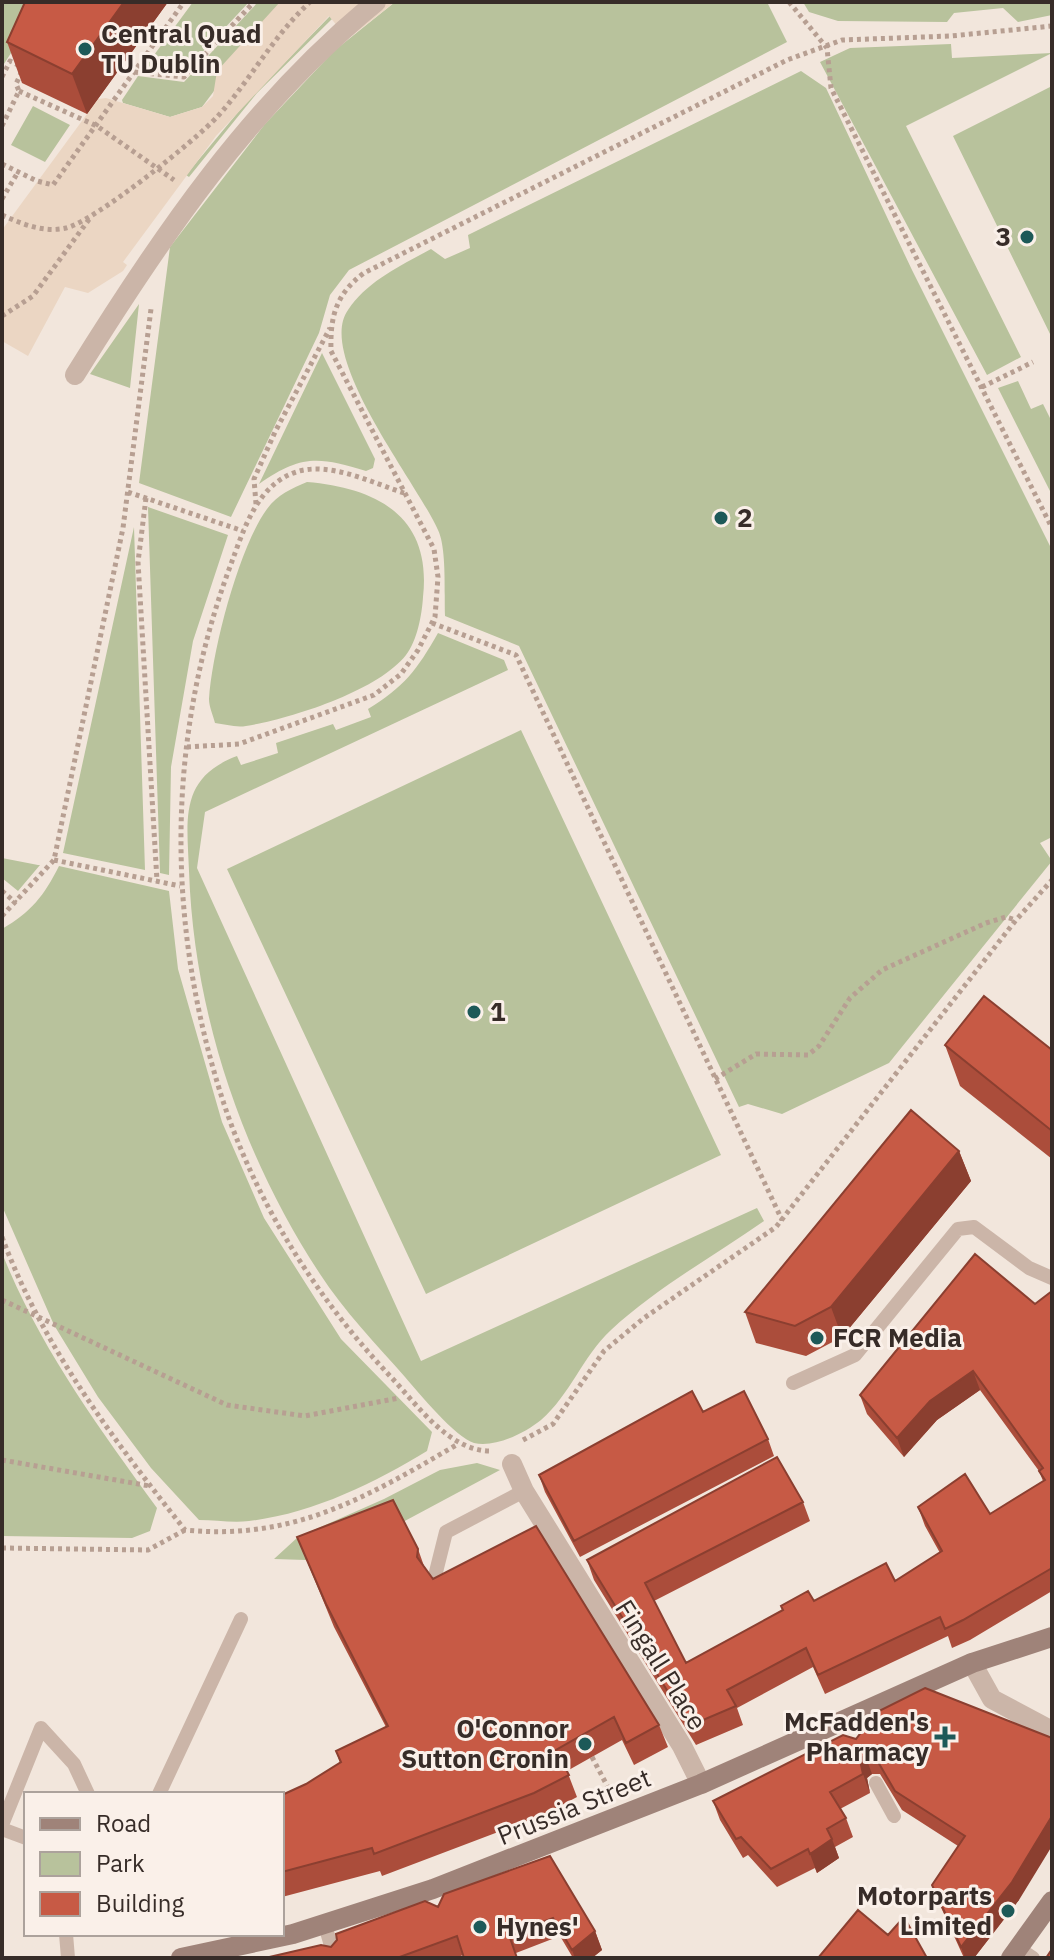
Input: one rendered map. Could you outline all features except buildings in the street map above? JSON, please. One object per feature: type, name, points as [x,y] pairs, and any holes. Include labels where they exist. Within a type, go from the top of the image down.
[{"type":"main road","name":"Prussia Street","points":[[284,1934],[435,1896],[701,1784],[972,1663],[1052,1637]]},
{"type":"main road","points":[[1021,1955],[1052,1901]]},
{"type":"main road","name":"Prussia Street","points":[[181,1958],[277,1936]]},
{"type":"street","points":[[75,375],[152,252],[186,189],[354,10],[376,2]]},
{"type":"street","name":"Fingall Place","points":[[510,1454],[524,1491],[581,1571],[701,1784]]},
{"type":"street","points":[[972,1663],[992,1699],[1052,1731]]},
{"type":"lane","points":[[793,1383],[855,1355],[958,1229],[974,1227],[1029,1268],[1052,1278]]},
{"type":"lane","points":[[435,1576],[446,1532],[524,1491]]},
{"type":"lane","points":[[160,1792],[241,1619]]},
{"type":"lane","points":[[843,1720],[854,1739]]},
{"type":"lane","points":[[24,1837],[2,1827],[41,1728],[74,1764],[87,1792]]},
{"type":"lane","points":[[876,1783],[894,1816]]},
{"type":"lane","points":[[325,1925],[334,1956]]},
{"type":"lane","points":[[66,1936],[68,1958]]},
{"type":"path","points":[[2,164],[53,185],[184,2]]},
{"type":"path","points":[[134,72],[184,77],[254,2]]},
{"type":"path","points":[[2,316],[33,296],[90,218],[217,117],[292,18],[310,2]]},
{"type":"path","points":[[789,2],[827,48],[831,88],[1052,528]]},
{"type":"path","points":[[187,747],[239,744],[374,695],[401,674],[432,623],[438,577],[434,549],[331,351],[330,328],[335,304],[346,287],[364,273],[787,60],[842,40],[951,36],[1052,26]]},
{"type":"path","points":[[2,77],[10,61],[24,68],[16,84],[19,91],[97,126],[186,189]]},
{"type":"path","points":[[2,126],[19,91]]},
{"type":"path","points":[[2,199],[18,172]]},
{"type":"path","points":[[2,215],[33,228],[65,228],[90,218]]},
{"type":"path","points":[[2,916],[54,860],[128,492],[152,303]]},
{"type":"path","points":[[256,505],[254,479],[330,328]]},
{"type":"path","points":[[982,387],[1033,362]]},
{"type":"path","points":[[404,493],[355,476],[299,471],[275,482],[256,505],[221,592],[201,660],[181,791],[180,886],[188,962],[201,1025],[225,1106],[254,1178],[291,1247],[328,1304],[360,1344],[458,1444],[480,1451],[510,1454],[553,1424],[604,1351],[782,1220],[1016,920],[1052,880]]},
{"type":"path","points":[[128,492],[243,531]]},
{"type":"path","points":[[146,498],[138,562],[157,881]]},
{"type":"path","points":[[432,623],[516,655],[782,1220]]},
{"type":"path","points":[[54,860],[180,886]]},
{"type":"path","points":[[2,891],[16,903]]},
{"type":"path","points":[[715,1079],[756,1054],[808,1055],[819,1046],[850,998],[882,970],[986,923],[1006,917],[1016,920]]},
{"type":"path","points":[[2,1237],[39,1316],[91,1407],[185,1530]]},
{"type":"path","points":[[2,1300],[227,1405],[305,1416],[399,1398]]},
{"type":"path","points":[[2,1548],[148,1550],[185,1530],[247,1532],[312,1519],[458,1444]]},
{"type":"path","points":[[2,1460],[150,1486]]},
{"type":"path","points":[[592,1757],[600,1771]]},
{"type":"green space","points":[[2,2],[44,2],[2,67]]},
{"type":"green space","points":[[193,2],[249,2],[183,73],[143,70]]},
{"type":"green space","points":[[258,2],[281,2],[202,107],[170,117],[123,103],[138,76],[184,82]]},
{"type":"green space","points":[[395,2],[767,2],[787,42],[349,270],[330,295],[319,333],[231,517],[139,483],[170,247],[265,124],[334,51]]},
{"type":"green space","points":[[803,2],[1052,2],[1052,15],[1018,22],[1003,8],[954,13],[947,22],[838,21],[809,12]]},
{"type":"green space","points":[[330,16],[332,19],[257,93],[189,177],[186,175],[249,99]]},
{"type":"green space","points":[[951,44],[952,58],[1052,53],[906,126],[1021,357],[987,375],[820,62],[850,48]]},
{"type":"green space","name":"2","points":[[801,71],[826,88],[912,270],[1052,550],[1052,837],[1040,843],[1052,861],[889,1063],[782,1114],[748,1104],[739,1107],[519,646],[445,616],[441,538],[357,388],[345,357],[342,331],[348,310],[356,300],[375,282],[397,268],[431,249],[445,259],[470,248],[468,235]]},
{"type":"green space","name":"3","points":[[1052,86],[1052,338],[953,136]]},
{"type":"green space","points":[[33,106],[70,125],[45,162],[11,145]]},
{"type":"green space","points":[[139,304],[130,388],[90,374]]},
{"type":"green space","points":[[322,353],[375,459],[373,468],[366,471],[335,463],[310,461],[286,468],[259,484]]},
{"type":"green space","points":[[1018,381],[1031,409],[1043,404],[1052,422],[1052,495],[998,388]]},
{"type":"green space","points":[[307,482],[333,485],[377,500],[395,512],[409,527],[419,546],[424,569],[421,612],[413,643],[393,668],[332,701],[286,717],[246,726],[215,723],[209,699],[211,679],[237,573],[267,509],[285,492]]},
{"type":"green space","points":[[148,507],[228,535],[193,641],[171,767],[169,875],[160,873]]},
{"type":"green space","points":[[134,527],[145,870],[63,853]]},
{"type":"green space","points":[[438,633],[504,660],[508,670],[205,812],[197,868],[421,1361],[757,1208],[764,1221],[666,1286],[611,1330],[541,1420],[509,1438],[482,1444],[466,1439],[448,1424],[350,1314],[320,1274],[267,1181],[227,1082],[212,1030],[193,924],[189,871],[190,802],[205,776],[218,765],[237,756],[241,765],[278,753],[276,743],[333,724],[336,730],[371,717],[368,709],[409,677]]},
{"type":"green space","name":"1","points":[[521,730],[721,1155],[426,1294],[227,869]]},
{"type":"green space","points":[[2,858],[40,865],[18,891],[2,878]]},
{"type":"green space","points":[[59,866],[169,891],[178,969],[222,1122],[264,1218],[341,1339],[432,1432],[427,1451],[364,1485],[296,1512],[243,1522],[199,1520],[151,1468],[98,1397],[54,1325],[2,1206],[2,929],[36,902]]},
{"type":"green space","points":[[2,1253],[52,1354],[157,1508],[150,1531],[132,1538],[2,1536]]},
{"type":"green space","points":[[477,1463],[500,1470],[401,1523],[306,1560],[274,1559],[298,1537],[440,1470]]},
{"type":"shaded area","points":[[280,2],[395,2],[348,39],[329,16],[216,136],[123,262],[127,265],[123,271],[88,293],[65,287],[28,356],[2,341],[2,230],[98,99],[106,98],[170,117],[202,107],[213,96],[217,71]]},
{"type":"place","name":"Central Quad TU Dublin","points":[[85,49]]},
{"type":"place","name":"3","points":[[1027,237]]},
{"type":"place","name":"2","points":[[721,518]]},
{"type":"place","name":"1","points":[[474,1012]]},
{"type":"place","name":"FCR Media","points":[[817,1338]]},
{"type":"place","name":"McFadden's Pharmacy","points":[[945,1737]]},
{"type":"place","name":"O'Connor Sutton Cronin","points":[[585,1744]]},
{"type":"place","name":"Motorparts Limited","points":[[1008,1911]]},
{"type":"place","name":"Hynes'","points":[[480,1927]]}]
